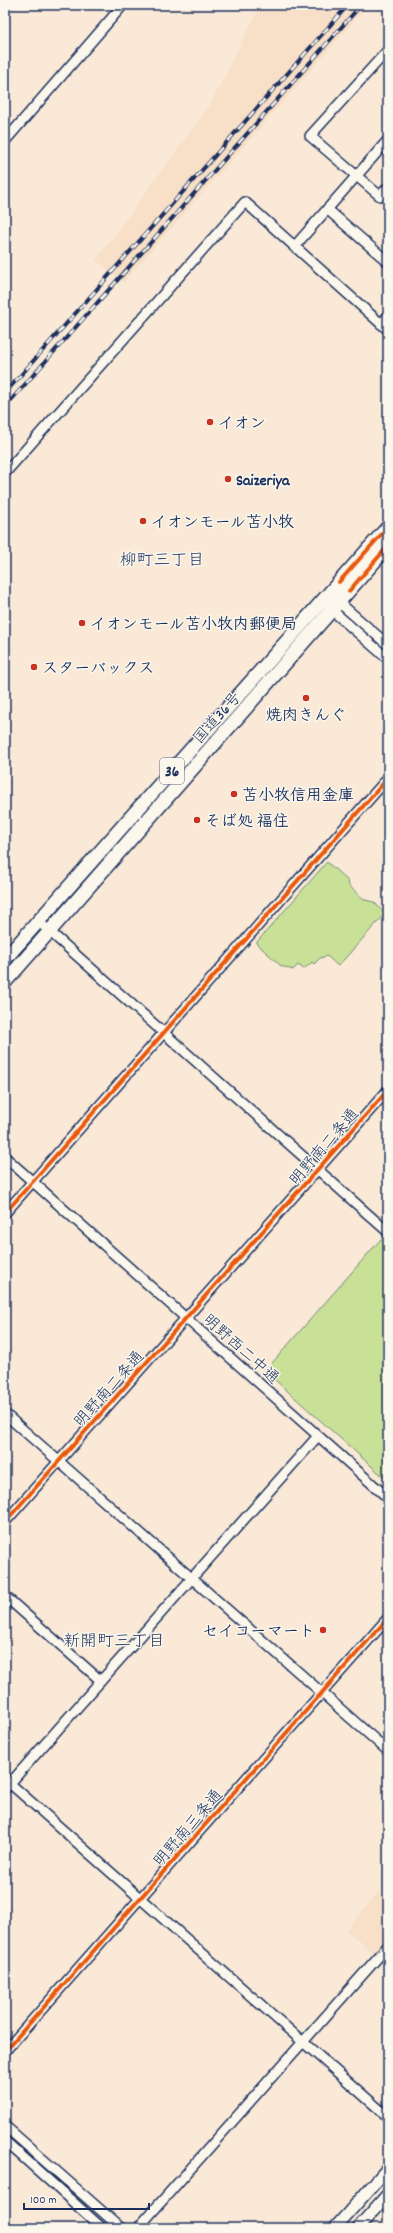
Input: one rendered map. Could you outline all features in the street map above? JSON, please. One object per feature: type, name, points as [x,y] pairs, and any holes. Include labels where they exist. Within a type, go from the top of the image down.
[{"type":"highway","name":"国道36号","points":[[5,959],[388,527]]},
{"type":"highway","name":"国道36号","points":[[5,982],[388,546]]},
{"type":"main road","points":[[334,2228],[388,2168]]},
{"type":"main road","points":[[358,2228],[388,2194]]},
{"type":"street","points":[[5,141],[123,5]]},
{"type":"street","points":[[388,50],[310,136],[380,196],[388,187]]},
{"type":"street","points":[[294,247],[388,140]]},
{"type":"street","points":[[5,473],[245,202],[384,327],[388,316]]},
{"type":"street","points":[[327,209],[387,260]]},
{"type":"street","points":[[325,597],[388,659]]},
{"type":"street","points":[[336,607],[388,645]]},
{"type":"street","points":[[5,1213],[388,778]]},
{"type":"street","points":[[39,922],[49,933],[388,1232]]},
{"type":"street","name":"明野南二条通","points":[[5,1522],[187,1319],[388,1090]]},
{"type":"street","name":"明野西二中通","points":[[5,1157],[388,1498]]},
{"type":"street","points":[[5,1414],[388,1751]]},
{"type":"street","points":[[318,1436],[101,1681],[7,1784],[305,2042],[388,2117]]},
{"type":"street","points":[[5,1596],[101,1681]]},
{"type":"street","name":"明野南三条通","points":[[5,2052],[388,1618]]},
{"type":"street","points":[[138,2228],[305,2042],[388,1946]]},
{"type":"street","points":[[5,2126],[121,2228]]},
{"type":"street","points":[[5,2141],[102,2228]]},
{"type":"shaded area","points":[[261,5],[368,5],[124,282],[96,260],[209,107]]},
{"type":"shaded area","points":[[379,1892],[388,1899],[388,1938],[374,1954],[346,1930]]},
{"type":"green space","points":[[327,862],[348,881],[349,886],[365,900],[374,902],[385,914],[338,966],[327,956],[320,958],[314,964],[312,962],[304,969],[298,965],[293,970],[281,966],[256,943]]},
{"type":"green space","points":[[381,1239],[388,1245],[388,1481],[265,1371]]},
{"type":"railway","points":[[5,393],[348,5]]},
{"type":"railway","points":[[5,407],[361,5]]},
{"type":"cycle path","points":[[339,582],[388,527]]},
{"type":"cycle path","points":[[349,591],[388,546]]},
{"type":"cycle path","points":[[5,1213],[388,778]]},
{"type":"cycle path","points":[[5,1522],[388,1090]]},
{"type":"cycle path","points":[[5,2051],[388,1618]]},
{"type":"place","name":"イオン","points":[[210,422]]},
{"type":"place","name":"Saizeriya","points":[[228,479]]},
{"type":"place","name":"イオンモール苫小牧","points":[[143,521]]},
{"type":"place","name":"イオンモール苫小牧内郵便局","points":[[82,623]]},
{"type":"place","name":"スターバックス","points":[[34,667]]},
{"type":"place","name":"焼肉きんぐ","points":[[306,698]]},
{"type":"place","name":"苫小牧信用金庫","points":[[234,794]]},
{"type":"place","name":"そば処 福住","points":[[197,820]]},
{"type":"place","name":"セイコーマート","points":[[323,1630]]},
{"type":"district","name":"柳町三丁目","points":[[162,559]]},
{"type":"district","name":"新開町三丁目","points":[[114,1640]]}]
